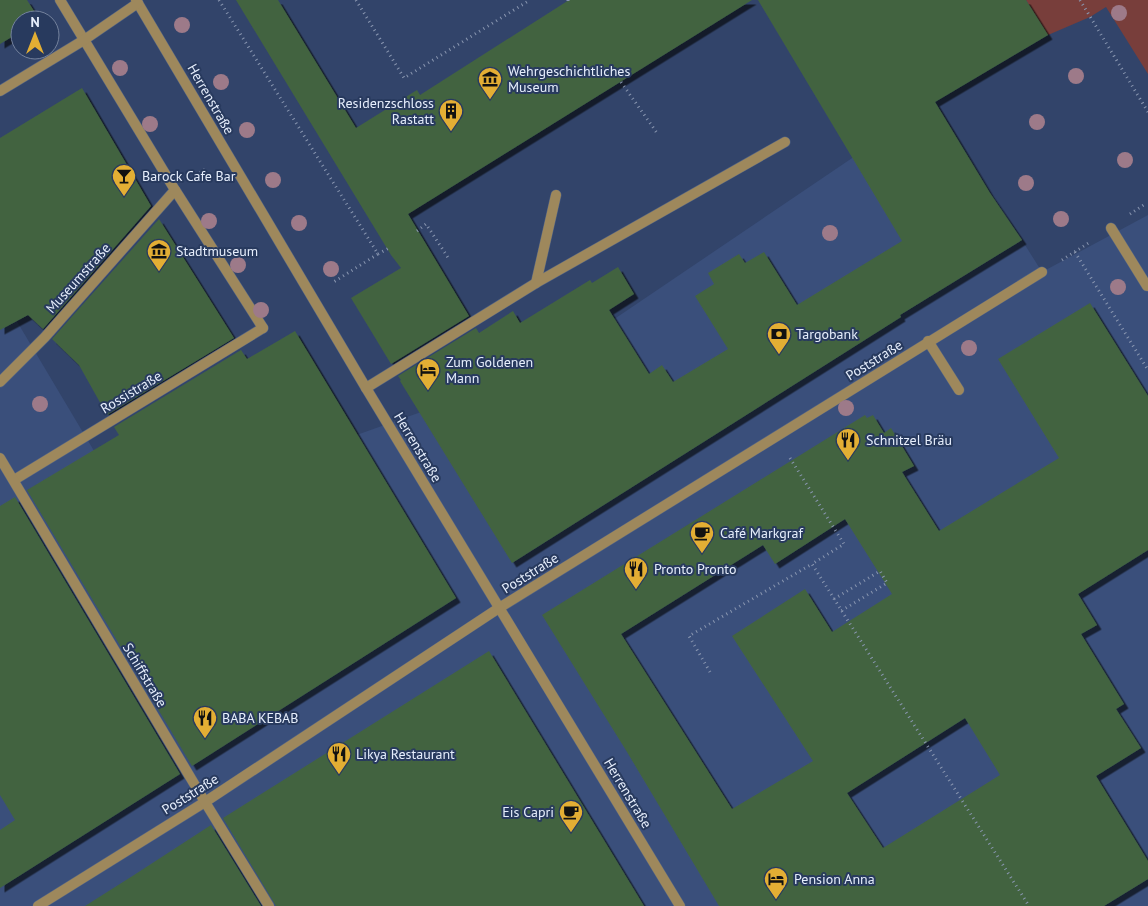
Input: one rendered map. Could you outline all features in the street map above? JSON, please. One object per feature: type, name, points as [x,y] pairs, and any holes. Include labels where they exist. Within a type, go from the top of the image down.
[{"type":"street","points":[[60,0],[175,190]]},
{"type":"street","points":[[0,91],[84,40],[137,2]]},
{"type":"street","name":"Herrenstraße","points":[[137,2],[366,388],[680,906]]},
{"type":"street","points":[[366,388],[536,283],[785,142]]},
{"type":"street","name":"Rossistraße","points":[[14,480],[263,328],[175,190]]},
{"type":"street","name":"Museumstraße","points":[[0,382],[45,337],[175,190]]},
{"type":"street","points":[[536,283],[556,195]]},
{"type":"street","points":[[1111,228],[1147,286]]},
{"type":"street","name":"Poststraße","points":[[38,906],[204,802],[499,608],[1042,272]]},
{"type":"street","points":[[928,341],[958,390]]},
{"type":"street","name":"Schiffstraße","points":[[0,458],[204,802],[269,906]]},
{"type":"path","points":[[219,0],[378,254]]},
{"type":"path","points":[[356,0],[404,78],[530,0]]},
{"type":"path","points":[[1080,0],[1148,112]]},
{"type":"path","points":[[621,82],[657,133]]},
{"type":"path","points":[[190,180],[209,167]]},
{"type":"path","points":[[417,231],[426,224],[449,259]]},
{"type":"path","points":[[312,295],[390,248]]},
{"type":"path","points":[[1075,252],[1148,370]]},
{"type":"path","points":[[710,672],[690,636],[844,544],[776,438]]},
{"type":"path","points":[[812,564],[1029,906]]},
{"type":"path","points":[[834,599],[880,571],[887,584],[841,611]]},
{"type":"shaded area","points":[[1026,0],[1148,0],[1148,74],[1106,7],[1090,17],[1048,35]]},
{"type":"shaded area","points":[[935,102],[1042,272],[1148,215],[1148,906],[0,906],[0,293],[215,654],[295,457],[539,370]]},
{"type":"building","points":[[0,0],[27,0],[33,10],[10,10],[10,38],[0,44]]},
{"type":"building","name":"Residenzschloss Rastatt","points":[[236,0],[278,0],[356,128],[417,90],[420,95],[569,0],[752,0],[408,214],[469,316],[391,364],[351,298],[401,268],[391,255]]},
{"type":"building","points":[[758,0],[1026,0],[1048,35],[935,102],[990,193],[1022,240],[900,315],[901,317],[512,563],[398,376],[476,328],[479,333],[513,311],[520,323],[590,280],[592,283],[618,267],[634,294],[609,310],[649,374],[662,365],[673,382],[728,349],[695,296],[714,284],[708,273],[739,254],[745,263],[764,252],[797,305],[902,241]]},
{"type":"building","points":[[82,88],[151,206],[43,329],[28,315],[0,330],[0,138]]},
{"type":"building","name":"Stadtmuseum","points":[[159,219],[234,338],[107,415],[79,365],[52,339]]},
{"type":"building","points":[[1090,303],[1148,396],[1148,550],[1078,594],[1097,625],[1081,634],[1124,704],[1116,709],[1141,748],[1096,776],[1148,861],[1148,879],[1104,906],[719,906],[542,615],[865,415],[867,418],[873,415],[884,433],[891,428],[914,466],[902,472],[939,531],[1059,458],[998,359]],"holes":[[[845,519],[892,594],[832,632],[805,589],[732,636],[813,761],[732,809],[621,634],[763,545],[775,564]],[[965,718],[1000,775],[883,848],[847,793]]]},
{"type":"building","points":[[295,331],[456,598],[192,766],[27,490],[119,435],[114,427],[241,350],[247,359]]},
{"type":"building","points":[[15,497],[180,774],[0,888],[0,830],[15,820],[0,795],[0,506]]},
{"type":"building","points":[[489,651],[644,906],[276,906],[223,818]]},
{"type":"building","points":[[211,825],[261,906],[85,906],[134,875]]},
{"type":"place","name":"Wehrgeschichtliches Museum","points":[[490,100]]},
{"type":"place","name":"Residenzschloss Rastatt","points":[[451,132]]},
{"type":"place","name":"Barock Cafe Bar","points":[[124,197]]},
{"type":"place","name":"Stadtmuseum","points":[[159,272]]},
{"type":"place","name":"Targobank","points":[[779,355]]},
{"type":"place","name":"Zum Goldenen Mann","points":[[428,391]]},
{"type":"place","name":"Schnitzel Bräu","points":[[848,461]]},
{"type":"place","name":"Café Markgraf","points":[[702,554]]},
{"type":"place","name":"Pronto Pronto","points":[[636,590]]},
{"type":"place","name":"BABA KEBAB","points":[[205,739]]},
{"type":"place","name":"Likya Restaurant","points":[[339,775]]},
{"type":"place","name":"Eis Capri","points":[[571,833]]},
{"type":"place","name":"Pension Anna","points":[[776,900]]}]
